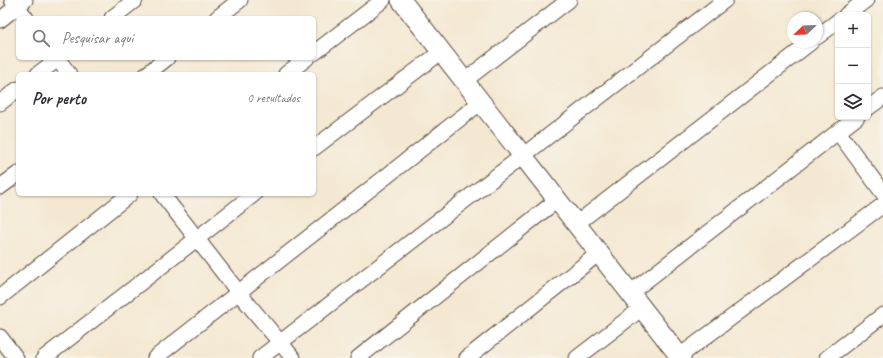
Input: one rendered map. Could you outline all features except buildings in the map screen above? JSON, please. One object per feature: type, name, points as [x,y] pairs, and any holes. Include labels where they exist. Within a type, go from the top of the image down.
[{"type":"street","points":[[115,16],[135,0]]},
{"type":"street","points":[[220,16],[240,0]]},
{"type":"street","points":[[316,51],[383,0]]},
{"type":"street","points":[[464,81],[569,0]]},
{"type":"street","points":[[260,358],[725,0]]},
{"type":"street","points":[[850,12],[866,0]]},
{"type":"street","points":[[406,2],[441,52],[679,357],[883,205]]},
{"type":"street","points":[[0,20],[20,6]]},
{"type":"street","points":[[823,32],[835,23]]},
{"type":"street","points":[[576,224],[803,48]]},
{"type":"street","points":[[316,146],[441,52]]},
{"type":"street","points":[[40,72],[56,60]]},
{"type":"street","points":[[60,60],[68,72]]},
{"type":"street","points":[[150,72],[164,60]]},
{"type":"street","points":[[289,72],[304,60]]},
{"type":"street","points":[[0,103],[16,91]]},
{"type":"street","points":[[871,106],[883,97]]},
{"type":"street","points":[[155,358],[481,102]]},
{"type":"street","points":[[630,293],[853,120]]},
{"type":"street","points":[[838,132],[883,192]]},
{"type":"street","points":[[0,187],[16,175]]},
{"type":"street","points":[[0,297],[127,196]]},
{"type":"street","points":[[164,196],[239,293],[293,358]]},
{"type":"street","points":[[44,358],[251,196]]},
{"type":"street","points":[[358,358],[557,200]]},
{"type":"street","points":[[467,358],[599,253]]},
{"type":"street","points":[[577,358],[642,308]]},
{"type":"street","points":[[827,358],[883,315]]},
{"type":"street","points":[[0,338],[16,358]]}]
